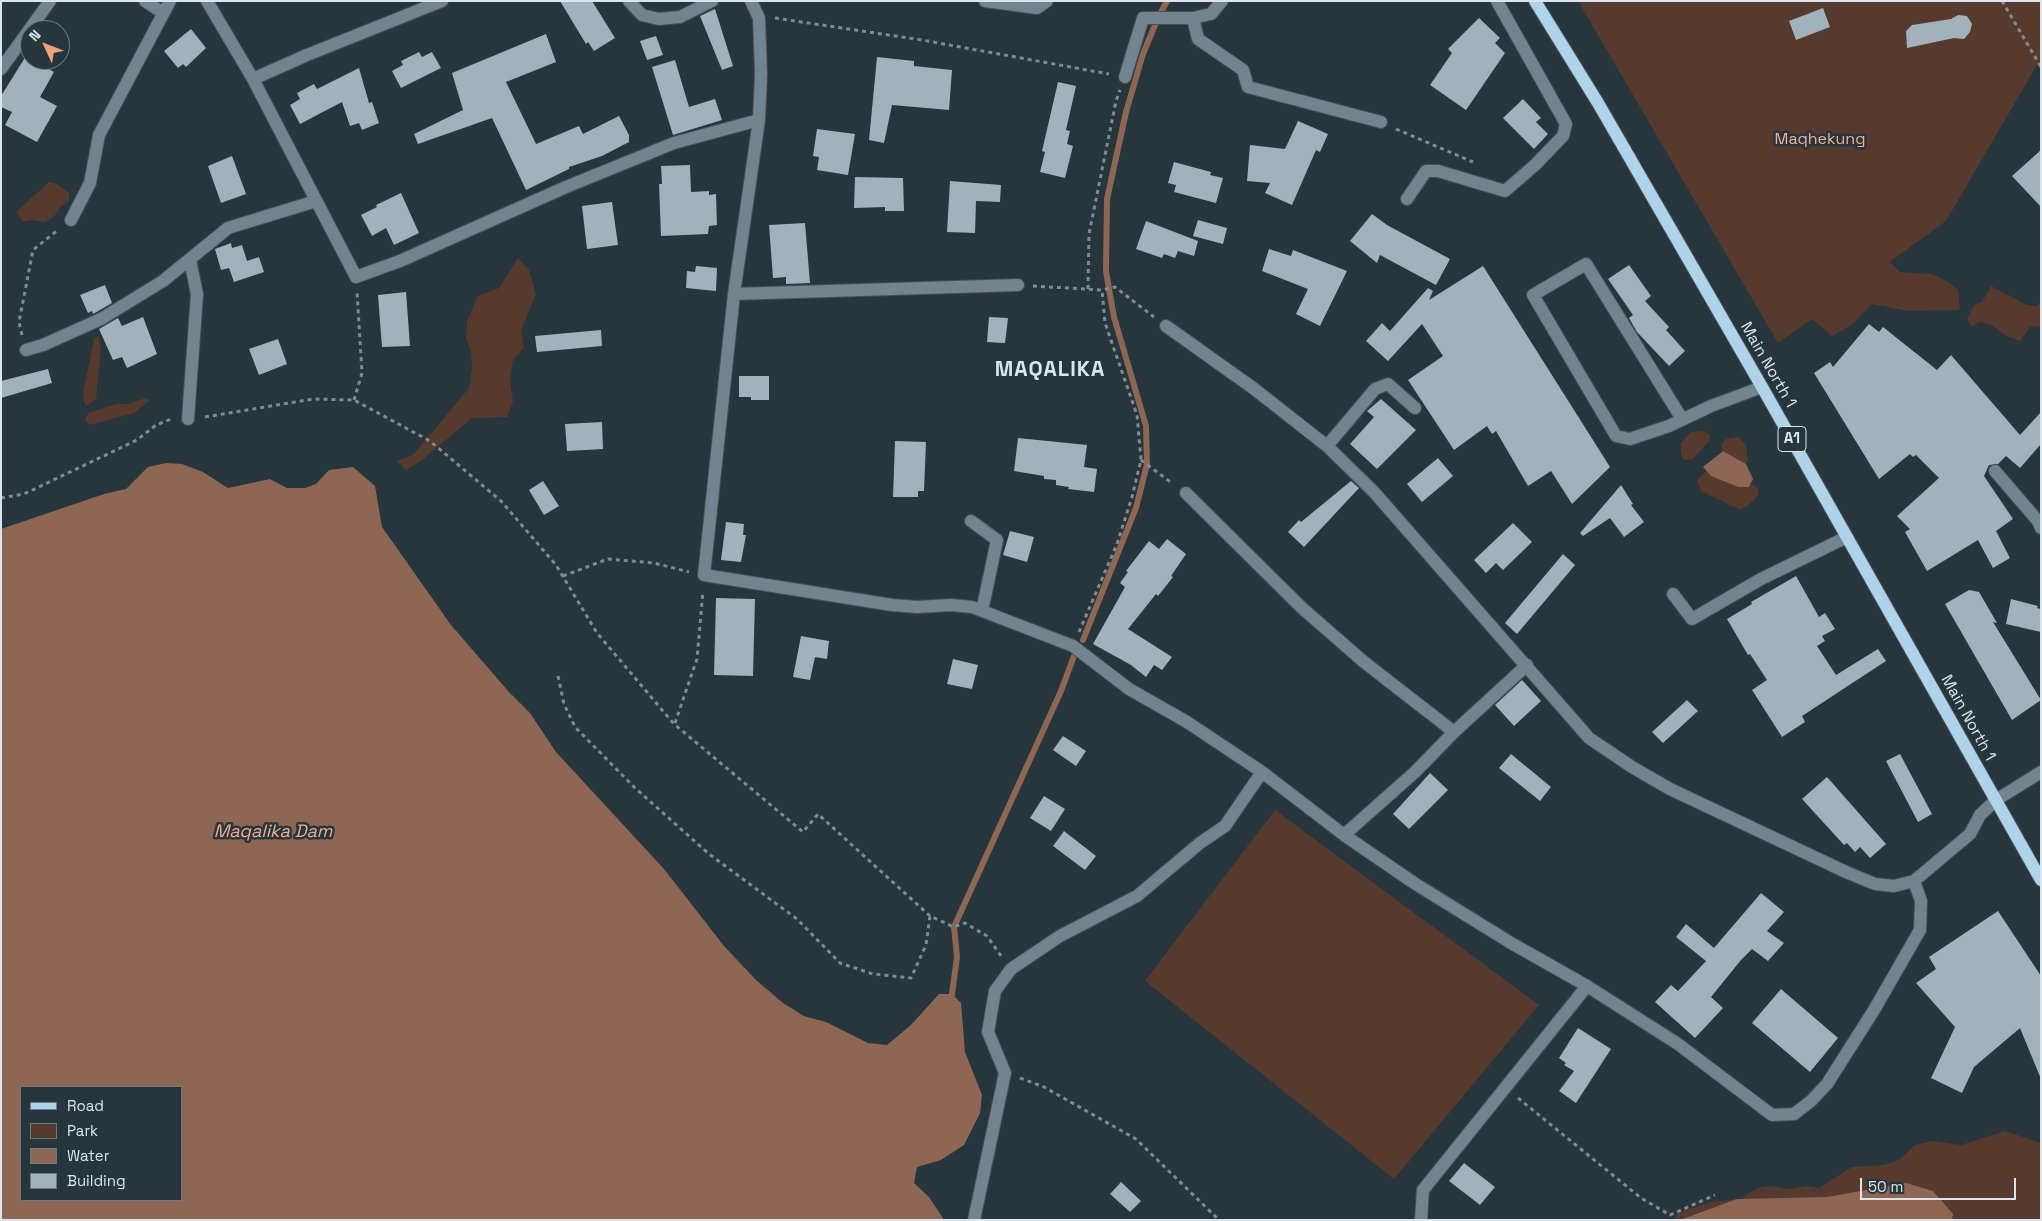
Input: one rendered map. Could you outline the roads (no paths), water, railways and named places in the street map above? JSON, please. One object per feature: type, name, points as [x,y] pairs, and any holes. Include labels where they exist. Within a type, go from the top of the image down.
[{"type":"main road","name":"Main North 1","points":[[1535,1],[1598,103],[1762,386],[2041,880]]},
{"type":"street","points":[[1,69],[50,1]]},
{"type":"street","points":[[145,1],[163,14]]},
{"type":"street","points":[[71,220],[90,182],[99,135],[170,1]]},
{"type":"street","points":[[207,1],[253,79],[356,277],[400,261],[566,187],[674,143],[759,120]]},
{"type":"street","points":[[253,79],[307,55],[442,1]]},
{"type":"street","points":[[629,1],[642,15],[659,19],[680,17],[712,1]]},
{"type":"street","points":[[751,1],[759,18],[761,74],[759,120],[734,294],[724,412],[704,576],[917,608],[950,605],[972,607],[1073,646],[1128,688],[1187,722],[1262,772],[1344,835],[1511,943],[1587,986],[1678,1044],[1772,1115],[1794,1114],[1811,1101],[1827,1084],[1874,1010],[1920,930],[1921,901],[1914,881]]},
{"type":"street","points":[[985,1],[1037,8],[1047,1]]},
{"type":"street","points":[[1125,77],[1143,18],[1193,18],[1211,14],[1222,1]]},
{"type":"street","points":[[1407,198],[1426,171],[1438,171],[1505,191],[1563,136],[1566,124],[1497,1]]},
{"type":"street","points":[[1193,18],[1198,39],[1243,70],[1248,87],[1381,122]]},
{"type":"street","points":[[26,350],[43,345],[100,319],[163,281],[228,228],[316,201]]},
{"type":"street","points":[[188,419],[197,294],[190,260]]},
{"type":"street","points":[[1682,419],[1586,264],[1533,295],[1616,436],[1630,439],[1682,419],[1762,386]]},
{"type":"street","points":[[734,294],[1018,285]]},
{"type":"street","points":[[1166,326],[1253,388],[1327,446],[1374,492],[1589,738],[1632,767],[1670,789],[1875,884],[1894,886],[1914,881],[1970,834],[1980,814],[1996,800],[2041,772]]},
{"type":"street","points":[[1327,446],[1376,389],[1388,384],[1415,408]]},
{"type":"street","points":[[1995,471],[2038,521],[2041,528]]},
{"type":"street","points":[[1186,493],[1302,608],[1364,662],[1454,732]]},
{"type":"street","points":[[971,521],[997,540],[982,611]]},
{"type":"street","points":[[1673,594],[1692,619],[1761,579],[1847,537]]},
{"type":"street","points":[[1344,835],[1415,772],[1454,732],[1527,666]]},
{"type":"street","points":[[974,1220],[1005,1073],[988,1032],[995,991],[1011,969],[1060,936],[1137,896],[1200,843],[1225,826],[1262,772]]},
{"type":"street","points":[[1421,1220],[1423,1190],[1587,986]]},
{"type":"water","points":[[1723,451],[1746,464],[1753,479],[1749,487],[1738,487],[1711,476],[1703,467]]},
{"type":"water","name":"Maqalika Dam","points":[[166,463],[182,464],[203,472],[228,488],[270,479],[287,488],[305,488],[316,484],[329,470],[353,467],[375,486],[382,527],[451,625],[509,692],[530,713],[556,752],[664,869],[724,946],[756,980],[783,1003],[804,1016],[826,1022],[868,1043],[887,1045],[911,1025],[939,994],[952,994],[961,1003],[965,1052],[982,1095],[980,1113],[964,1145],[941,1160],[917,1167],[914,1183],[929,1197],[944,1220],[1,1220],[1,529],[104,494],[126,489],[148,467]]},
{"type":"water","points":[[1906,1183],[1933,1191],[1953,1214],[1952,1220],[1680,1220],[1737,1199],[1827,1197]]},
{"type":"waterway","points":[[1160,14],[1167,1]]},
{"type":"waterway","points":[[1083,640],[1136,508],[1147,464],[1146,426],[1114,317],[1106,271],[1107,199],[1126,112],[1143,54],[1155,25]]},
{"type":"waterway","points":[[948,1000],[952,994],[957,957],[954,927],[1061,691],[1074,656]]},
{"type":"district","name":"MAQALIKA","points":[[1050,370]]},
{"type":"park label","name":"Maqhekung","points":[[1820,140]]}]
